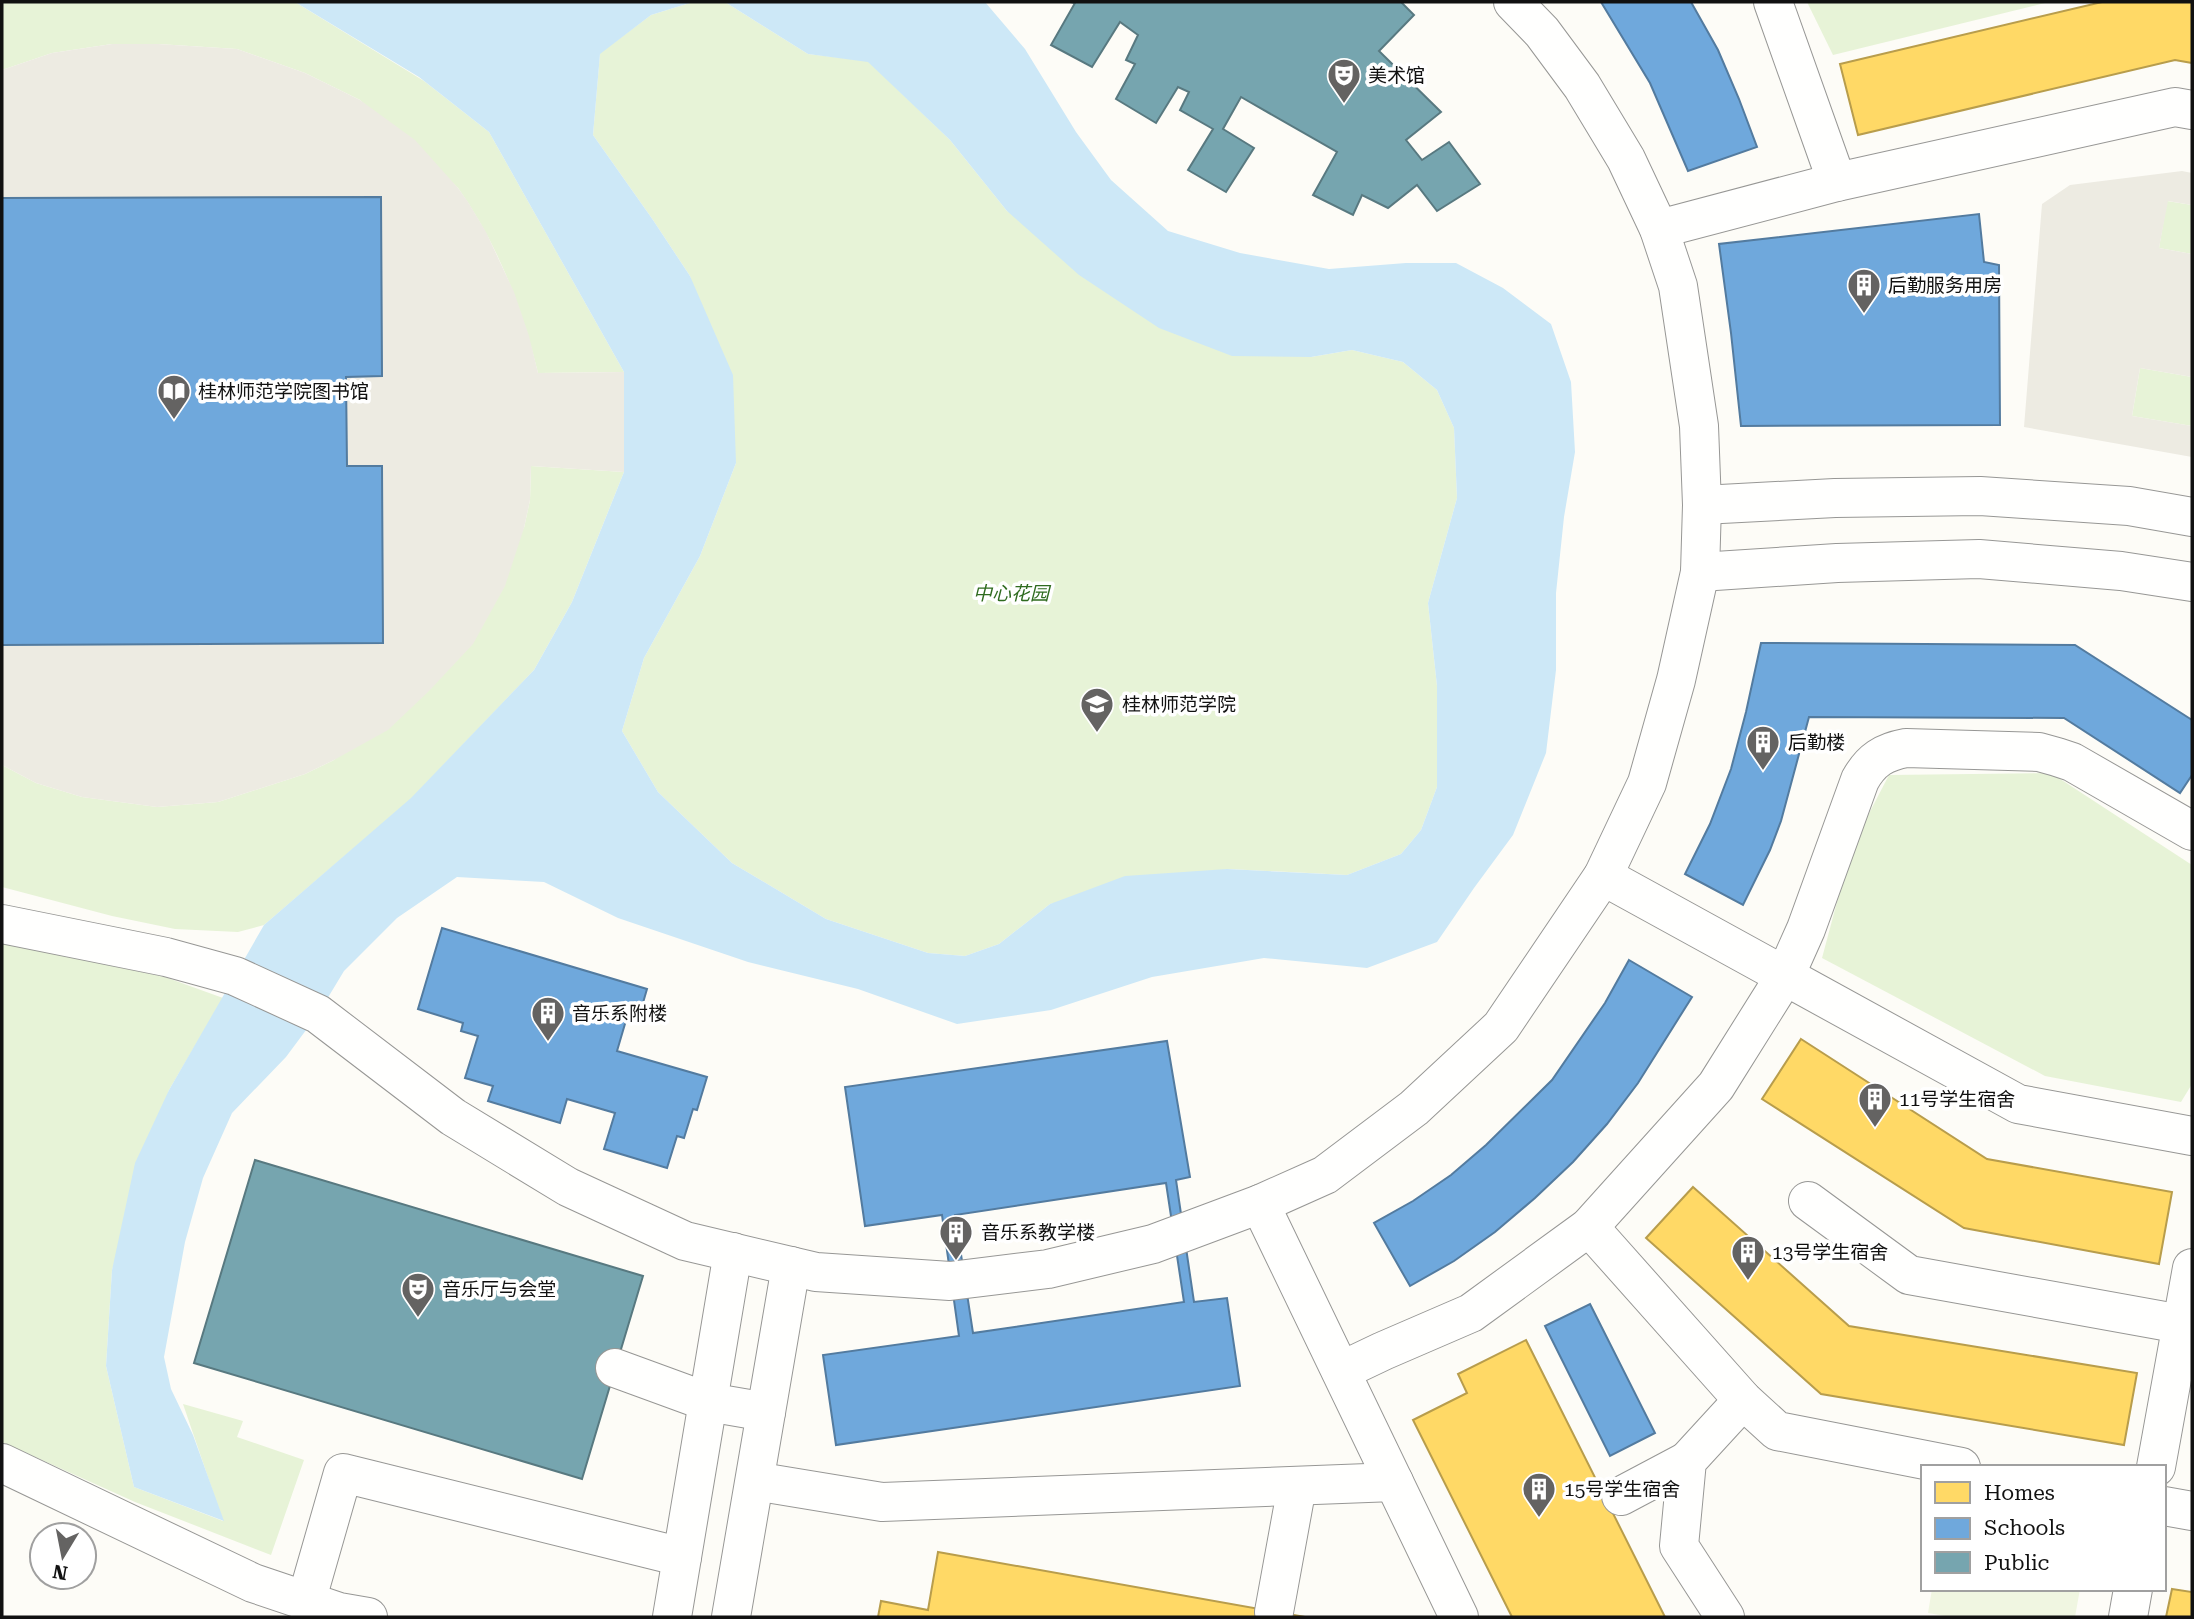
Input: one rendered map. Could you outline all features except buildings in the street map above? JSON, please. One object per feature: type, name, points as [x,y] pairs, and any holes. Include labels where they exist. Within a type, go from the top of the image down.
[{"type":"street","points":[[2,924],[166,957],[234,976],[318,1014],[453,1117],[568,1187],[685,1241],[816,1272],[950,1281],[1048,1269],[1153,1244],[1260,1204],[1325,1175],[1414,1108],[1501,1027],[1603,876],[1647,783],[1676,680],[1700,572],[1702,505],[1699,426],[1678,286],[1659,229],[1626,159],[1582,86],[1542,32],[1513,2]]},
{"type":"street","points":[[1773,2],[1838,182]]},
{"type":"street","points":[[1659,229],[1838,182],[2175,107],[2192,110]]},
{"type":"street","points":[[1702,505],[1836,498],[1980,496],[2129,506],[2192,517]]},
{"type":"street","points":[[1700,572],[1837,563],[1979,559],[2121,571],[2192,582]]},
{"type":"street","points":[[1341,1371],[1471,1313],[1589,1227],[1716,1086],[1785,976],[1806,929],[1860,780],[1875,759],[1890,751],[1906,748],[2039,752],[2072,762],[2192,831]]},
{"type":"street","points":[[1603,876],[2018,1104],[2192,1136]]},
{"type":"street","points":[[1808,1201],[1909,1275],[2187,1325]]},
{"type":"street","points":[[1260,1204],[1459,1617]]},
{"type":"street","points":[[1589,1227],[1743,1400],[1777,1431],[1951,1465]]},
{"type":"street","points":[[672,1617],[733,1252]]},
{"type":"street","points":[[730,1617],[792,1266]]},
{"type":"street","points":[[2156,1465],[2187,1325],[2192,1268]]},
{"type":"street","points":[[615,1368],[708,1402],[766,1412]]},
{"type":"street","points":[[1621,1496],[1687,1461],[1743,1400]]},
{"type":"street","points":[[1687,1461],[1678,1546],[1724,1617]]},
{"type":"street","points":[[2,1462],[253,1583],[339,1612],[368,1617]]},
{"type":"street","points":[[306,1602],[343,1473],[684,1544],[744,1541]]},
{"type":"street","points":[[755,1481],[882,1502],[1394,1482]]},
{"type":"street","points":[[1274,1612],[1297,1486]]},
{"type":"street","points":[[2166,1506],[2192,1511]]},
{"type":"street","points":[[2128,1617],[2133,1591]]},
{"type":"green space","points":[[2,2],[295,2],[424,81],[489,132],[624,372],[538,373],[507,276],[472,209],[458,188],[360,100],[305,73],[237,49],[112,44],[52,53],[2,70]]},
{"type":"green space","name":"中心花园","points":[[693,2],[725,2],[808,54],[868,61],[950,140],[1007,211],[1311,357],[1352,350],[1403,362],[1437,390],[1454,428],[1457,498],[1428,603],[1437,686],[1437,787],[1421,830],[1401,854],[1347,875],[1228,869],[1050,904],[999,944],[965,956],[928,953],[826,919],[732,863],[658,792],[622,731],[644,658],[700,556],[736,463],[690,276],[593,135],[600,53],[651,15]]},
{"type":"green space","points":[[1807,2],[2049,2],[1833,55]]},
{"type":"green space","points":[[2167,201],[2192,205],[2192,254],[2159,248]]},
{"type":"green space","points":[[2140,368],[2192,377],[2192,426],[2132,416]]},
{"type":"green space","points":[[531,466],[624,472],[572,602],[534,670],[411,799],[264,925],[238,932],[175,929],[112,916],[2,887],[2,765],[36,783],[82,797],[157,807],[218,802],[305,774],[334,760],[524,528],[530,500]]},
{"type":"green space","points":[[2051,773],[2192,865],[2192,1084],[2181,1102],[2045,1076],[1822,958],[1852,846],[1889,775]]},
{"type":"green space","points":[[2,942],[165,977],[223,998],[169,1090],[112,1270],[106,1366],[134,1487],[223,1521],[183,1404],[243,1421],[237,1437],[304,1460],[271,1555],[135,1502],[2,1442]]},
{"type":"green space","points":[[1932,1591],[2080,1591],[2075,1617],[1951,1617],[1928,1613]]},
{"type":"shaded area","points":[[112,44],[237,49],[305,73],[360,100],[415,140],[468,202],[486,232],[514,292],[538,373],[624,372],[624,472],[531,466],[530,500],[524,528],[505,586],[473,644],[429,691],[388,730],[334,760],[305,774],[218,802],[157,807],[82,797],[36,783],[2,765],[2,645],[383,643],[382,467],[347,466],[346,377],[382,376],[381,197],[2,198],[2,70],[52,53]]},
{"type":"shaded area","points":[[2182,171],[2192,173],[2192,205],[2168,201],[2159,248],[2192,254],[2192,377],[2140,368],[2132,416],[2192,426],[2192,457],[2024,427],[2042,204],[2070,185]]},
{"type":"water","points":[[295,2],[693,2],[651,15],[600,54],[593,135],[690,276],[733,375],[736,463],[700,556],[644,658],[622,731],[658,792],[732,863],[826,919],[928,953],[965,956],[999,944],[1050,904],[1125,876],[1227,869],[1347,875],[1401,854],[1421,830],[1437,787],[1437,686],[1428,603],[1457,498],[1454,428],[1437,390],[1403,362],[1352,350],[1311,357],[1232,356],[1159,328],[1079,275],[1007,211],[950,140],[868,62],[808,54],[725,2],[985,2],[1025,49],[1076,132],[1111,180],[1168,231],[1240,253],[1329,269],[1406,263],[1456,263],[1503,288],[1551,324],[1571,382],[1575,452],[1564,517],[1556,593],[1556,670],[1546,753],[1513,835],[1437,942],[1367,968],[1264,958],[1152,977],[1051,1010],[957,1024],[858,989],[748,962],[618,918],[544,882],[457,877],[397,918],[344,971],[318,1014],[286,1057],[232,1113],[203,1178],[185,1242],[164,1357],[171,1389],[193,1435],[224,1521],[134,1487],[106,1366],[112,1270],[135,1163],[169,1090],[264,925],[411,798],[534,670],[572,602],[624,472],[624,372],[489,132],[419,77]]},
{"type":"place","name":"美术馆","points":[[1344,105]]},
{"type":"place","name":"后勤服务用房","points":[[1864,315]]},
{"type":"place","name":"桂林师范学院图书馆","points":[[174,421]]},
{"type":"place","name":"桂林师范学院","points":[[1097,734]]},
{"type":"place","name":"后勤楼","points":[[1763,772]]},
{"type":"place","name":"音乐系附楼","points":[[548,1043]]},
{"type":"place","name":"11号学生宿舍","points":[[1875,1129]]},
{"type":"place","name":"音乐系教学楼","points":[[956,1262]]},
{"type":"place","name":"13号学生宿舍","points":[[1748,1282]]},
{"type":"place","name":"音乐厅与会堂","points":[[418,1319]]},
{"type":"place","name":"15号学生宿舍","points":[[1539,1519]]}]
